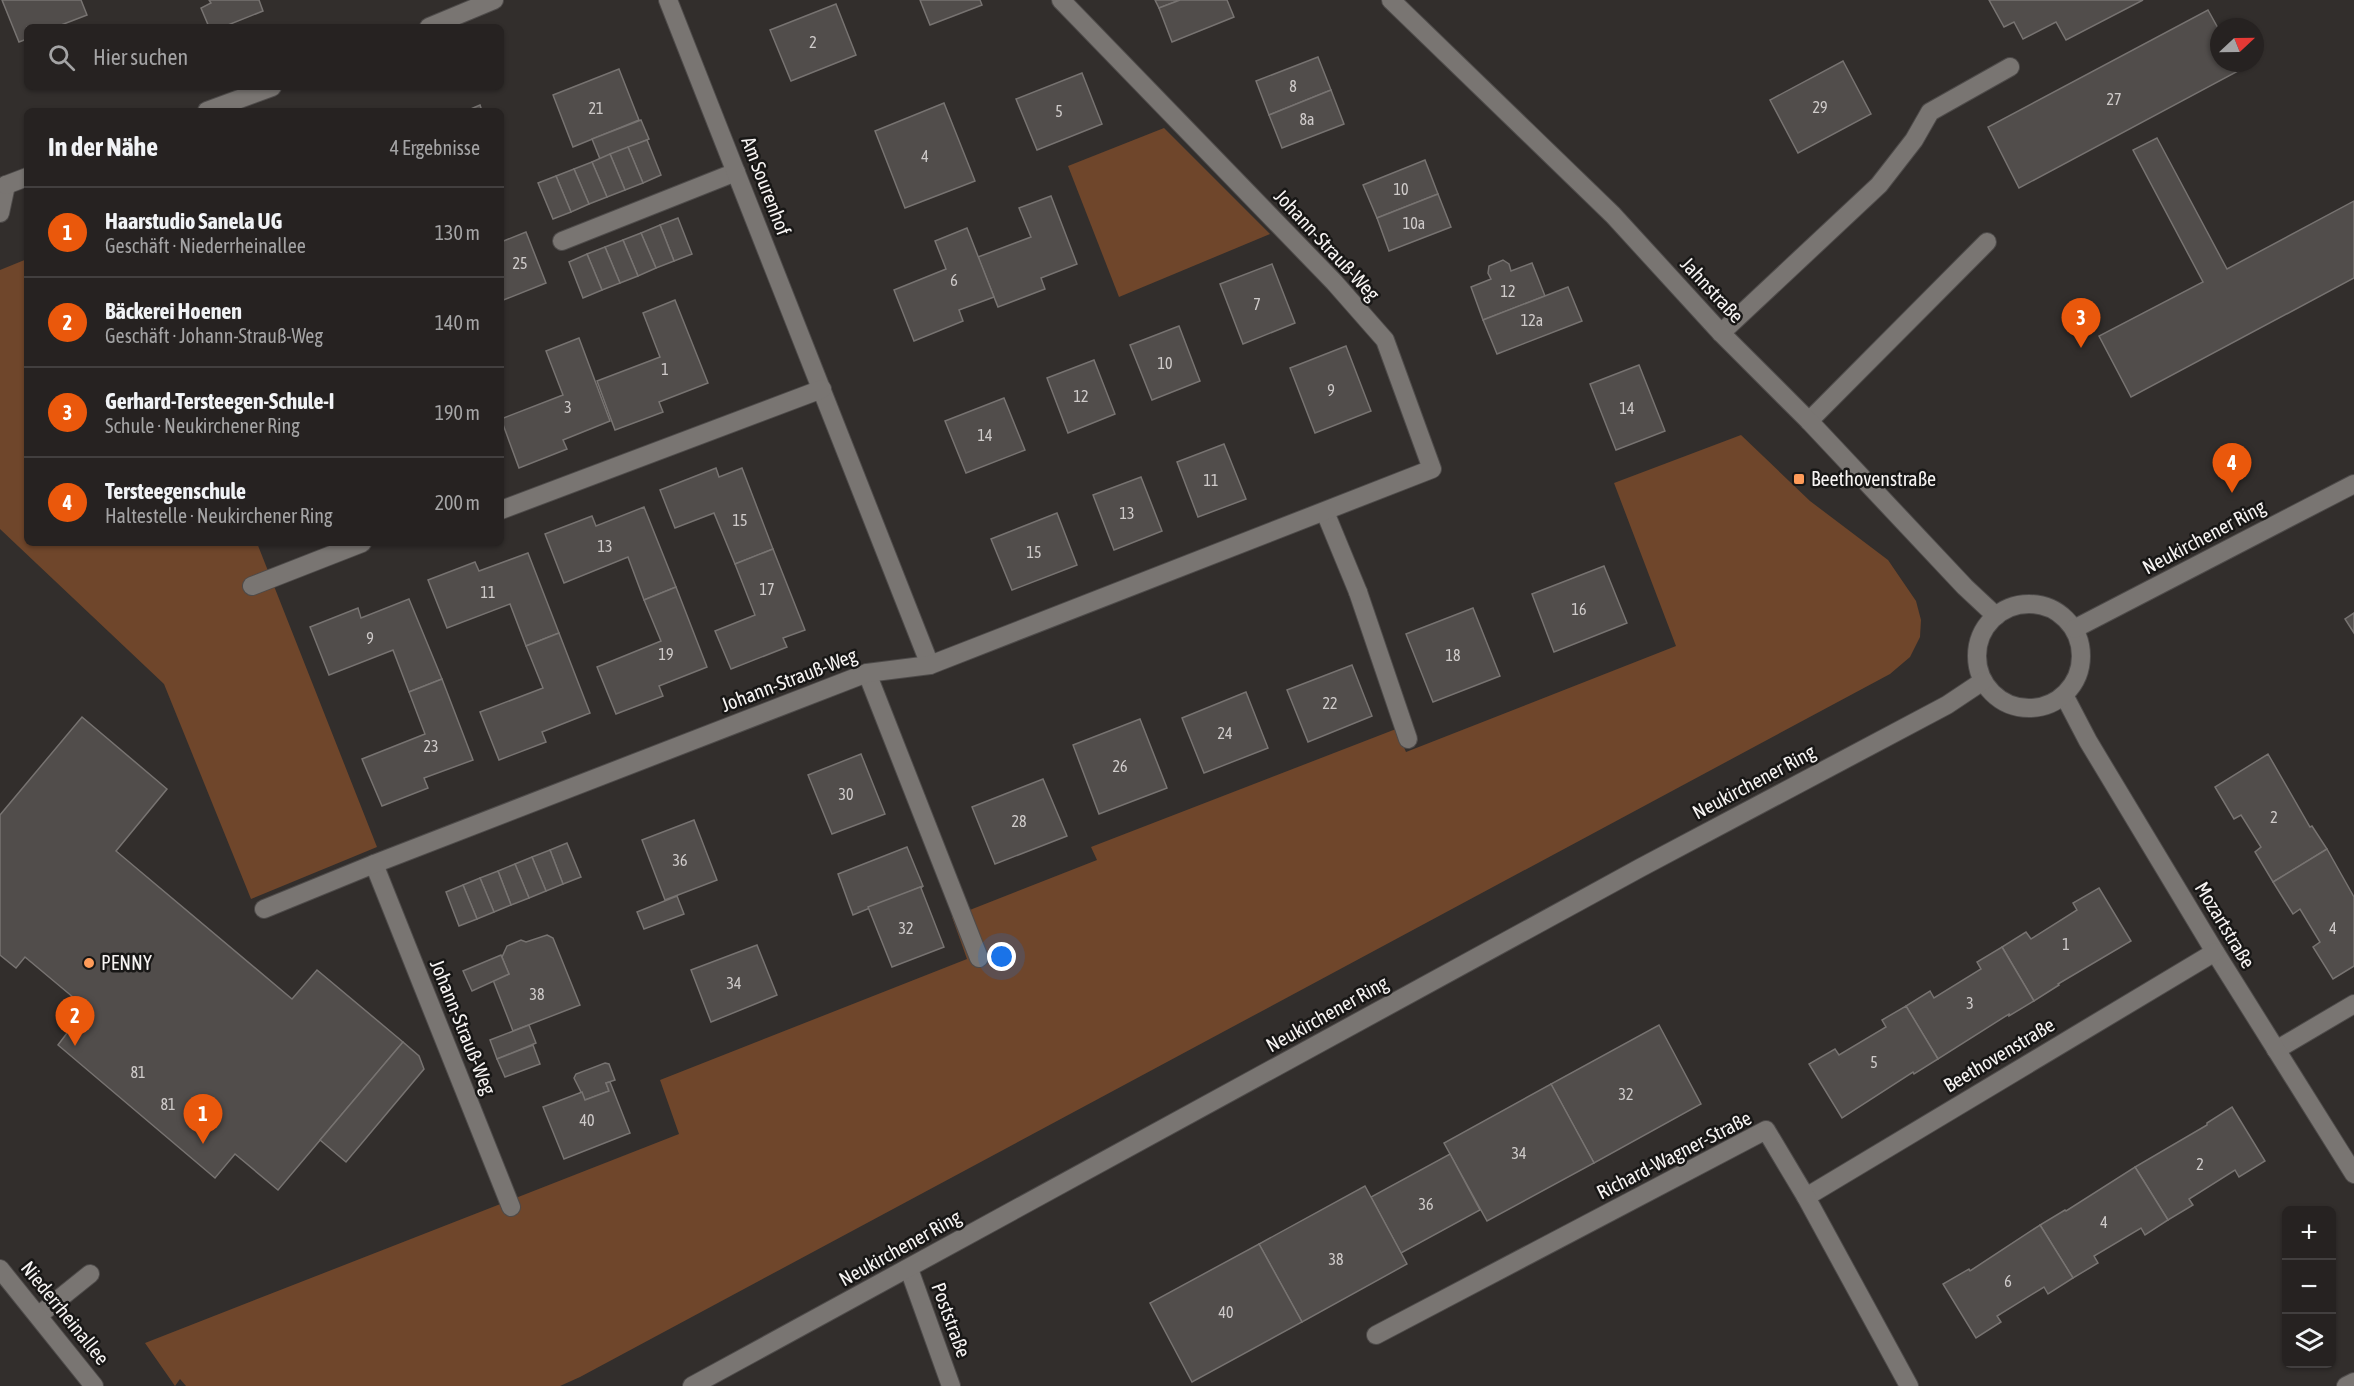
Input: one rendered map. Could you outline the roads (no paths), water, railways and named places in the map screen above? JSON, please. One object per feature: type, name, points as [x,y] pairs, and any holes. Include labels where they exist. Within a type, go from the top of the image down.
[{"type":"street","points":[[436,24],[494,0]]},
{"type":"street","name":"Am Sourenhof","points":[[668,0],[930,665]]},
{"type":"street","name":"Johann-Strauß-Weg","points":[[264,909],[374,864],[867,673],[930,665],[1432,469],[1385,340],[1334,282],[1060,0]]},
{"type":"street","name":"Jahnstraße","points":[[1391,0],[1613,215],[1721,333],[1809,422],[1965,587],[1996,616]]},
{"type":"street","points":[[1721,333],[1879,184],[1914,140],[1930,112],[2010,67]]},
{"type":"street","points":[[215,108],[264,90]]},
{"type":"street","points":[[561,240],[736,172]]},
{"type":"street","points":[[0,213],[6,185],[24,178]]},
{"type":"street","points":[[1809,422],[1987,242]]},
{"type":"street","points":[[504,509],[822,389]]},
{"type":"street","name":"Neukirchener Ring","points":[[2074,629],[2354,484]]},
{"type":"street","points":[[1325,512],[1358,592],[1408,739]]},
{"type":"street","points":[[252,586],[354,546]]},
{"type":"street","points":[[2029,604],[2046,607],[2062,616],[2074,629],[2081,646],[2081,664],[2076,681],[2064,695],[2048,705],[2030,709],[2011,706],[1995,696],[1983,681],[1977,664],[1977,646],[1983,629],[2011,606],[2029,604]]},
{"type":"street","points":[[867,673],[979,958]]},
{"type":"street","name":"Neukirchener Ring","points":[[692,1386],[1640,868],[1947,705],[1983,681]]},
{"type":"street","name":"Mozartstraße","points":[[2064,695],[2088,741],[2215,952],[2354,1174]]},
{"type":"street","name":"Johann-Strauß-Weg","points":[[374,864],[511,1207]]},
{"type":"street","name":"Beethovenstraße","points":[[1806,1197],[2215,952]]},
{"type":"street","points":[[2277,1050],[2354,1004]]},
{"type":"street","name":"Richard-Wagner-Straße","points":[[1376,1335],[1766,1130],[1806,1197],[1909,1386]]},
{"type":"street","name":"Niederrheinallee","points":[[0,1269],[94,1386]]},
{"type":"street","name":"Poststraße","points":[[909,1269],[951,1386]]},
{"type":"street","points":[[39,1315],[90,1274]]},
{"type":"street","points":[[2346,1386],[2354,1382]]},
{"type":"place","name":"Gerhard-Tersteegen-Schule-I","points":[[2081,348]]},
{"type":"place","name":"Beethovenstraße","points":[[1799,479]]},
{"type":"place","name":"Tersteegenschule","points":[[2232,493]]},
{"type":"place","name":"PENNY","points":[[89,963]]},
{"type":"place","name":"Bäckerei Hoenen","points":[[75,1046]]},
{"type":"place","name":"Haarstudio Sanela UG","points":[[203,1144]]}]
